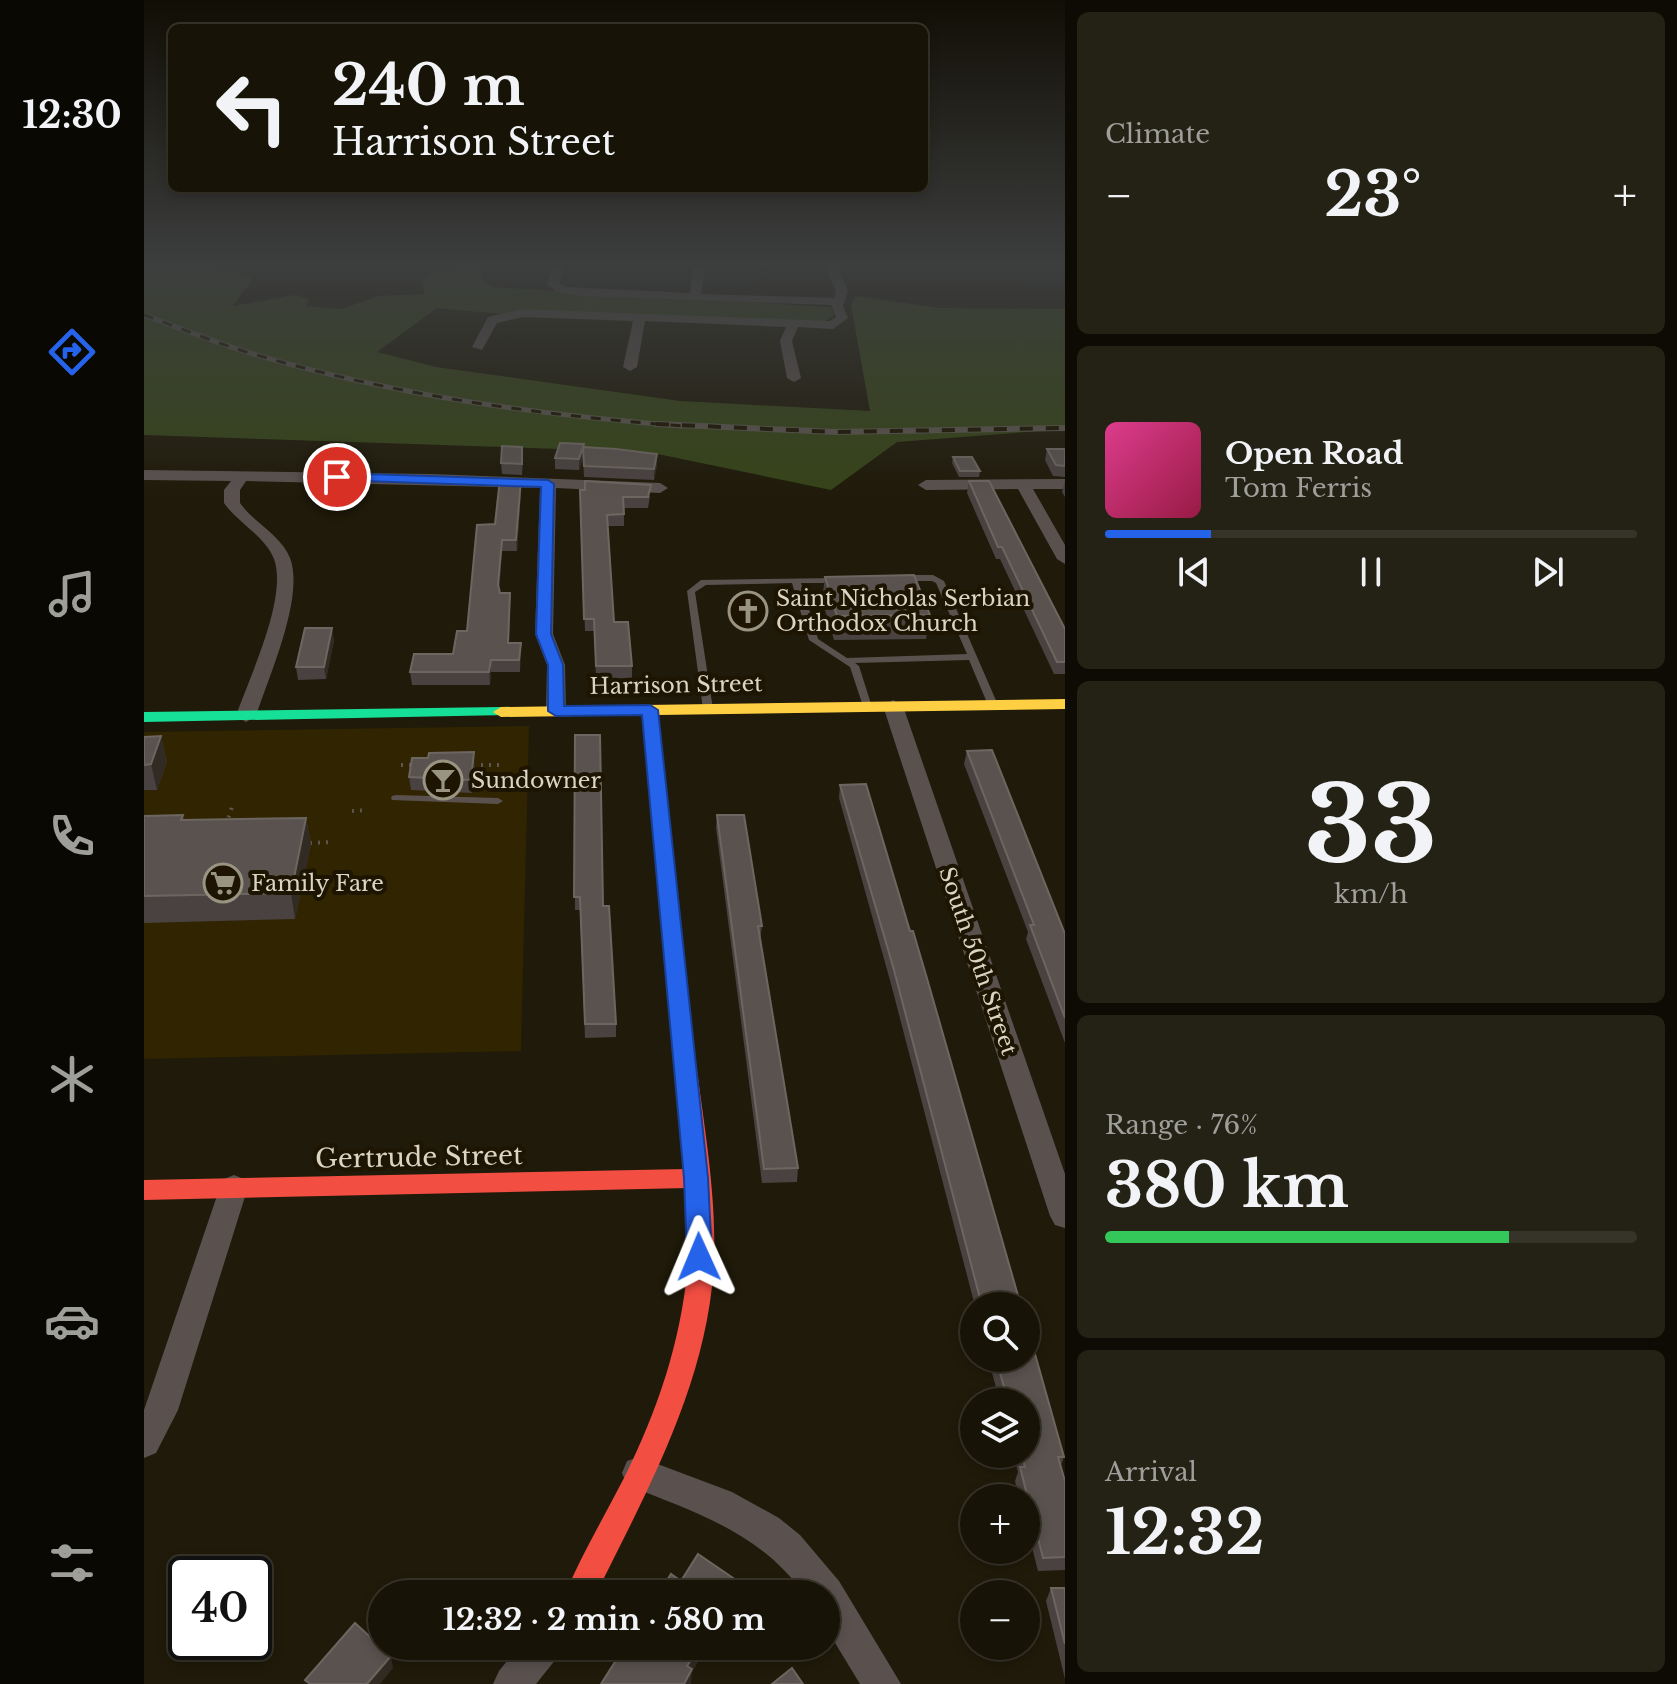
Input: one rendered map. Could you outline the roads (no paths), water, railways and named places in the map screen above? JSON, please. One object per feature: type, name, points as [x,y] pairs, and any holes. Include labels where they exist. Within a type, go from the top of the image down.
[{"type":"street","points":[[478,347],[482,340]]},
{"type":"street","points":[[630,367],[635,340]]},
{"type":"street","points":[[787,340],[794,378]]},
{"type":"street","points":[[144,475],[243,475],[660,488]]},
{"type":"street","points":[[243,475],[232,490],[232,503],[275,546],[285,567],[284,589],[246,716]]},
{"type":"street","points":[[548,484],[544,634],[556,665],[556,711]]},
{"type":"street","points":[[926,485],[1065,484]]},
{"type":"street","points":[[1023,485],[1065,559]]},
{"type":"street","name":"Harrison Street","points":[[144,717],[1065,704]]},
{"type":"street","name":"South 50th Street","points":[[893,706],[1065,1216]]},
{"type":"street","points":[[587,1580],[639,1473],[678,1383],[698,1304],[700,1234],[696,1178],[650,710]]},
{"type":"street","name":"Gertrude Street","points":[[144,1190],[696,1178]]},
{"type":"street","points":[[144,1442],[162,1410],[234,1187]]},
{"type":"street","points":[[639,1473],[718,1501],[773,1532],[814,1580]]},
{"type":"street","points":[[840,1616],[882,1684]]},
{"type":"street","points":[[512,1684],[532,1660]]},
{"type":"lane","points":[[888,579],[933,578],[940,581],[993,705]]},
{"type":"lane","points":[[708,709],[691,591],[704,582],[842,580]]},
{"type":"lane","points":[[796,581],[814,640],[849,660],[973,657]]},
{"type":"lane","points":[[849,660],[867,707]]},
{"type":"lane","points":[[396,798],[498,801]]},
{"type":"railway","points":[[211,340],[306,368],[413,392],[574,416],[666,424]]},
{"type":"railway","points":[[656,424],[666,424]]},
{"type":"railway","points":[[666,424],[836,432],[1065,428]]},
{"type":"railway","points":[[666,424],[683,426]]},
{"type":"place","name":"Saint Nicholas Serbian Orthodox Church","points":[[748,611]]},
{"type":"place","name":"Sundowner","points":[[443,780]]},
{"type":"place","name":"Family Fare","points":[[223,883]]}]
